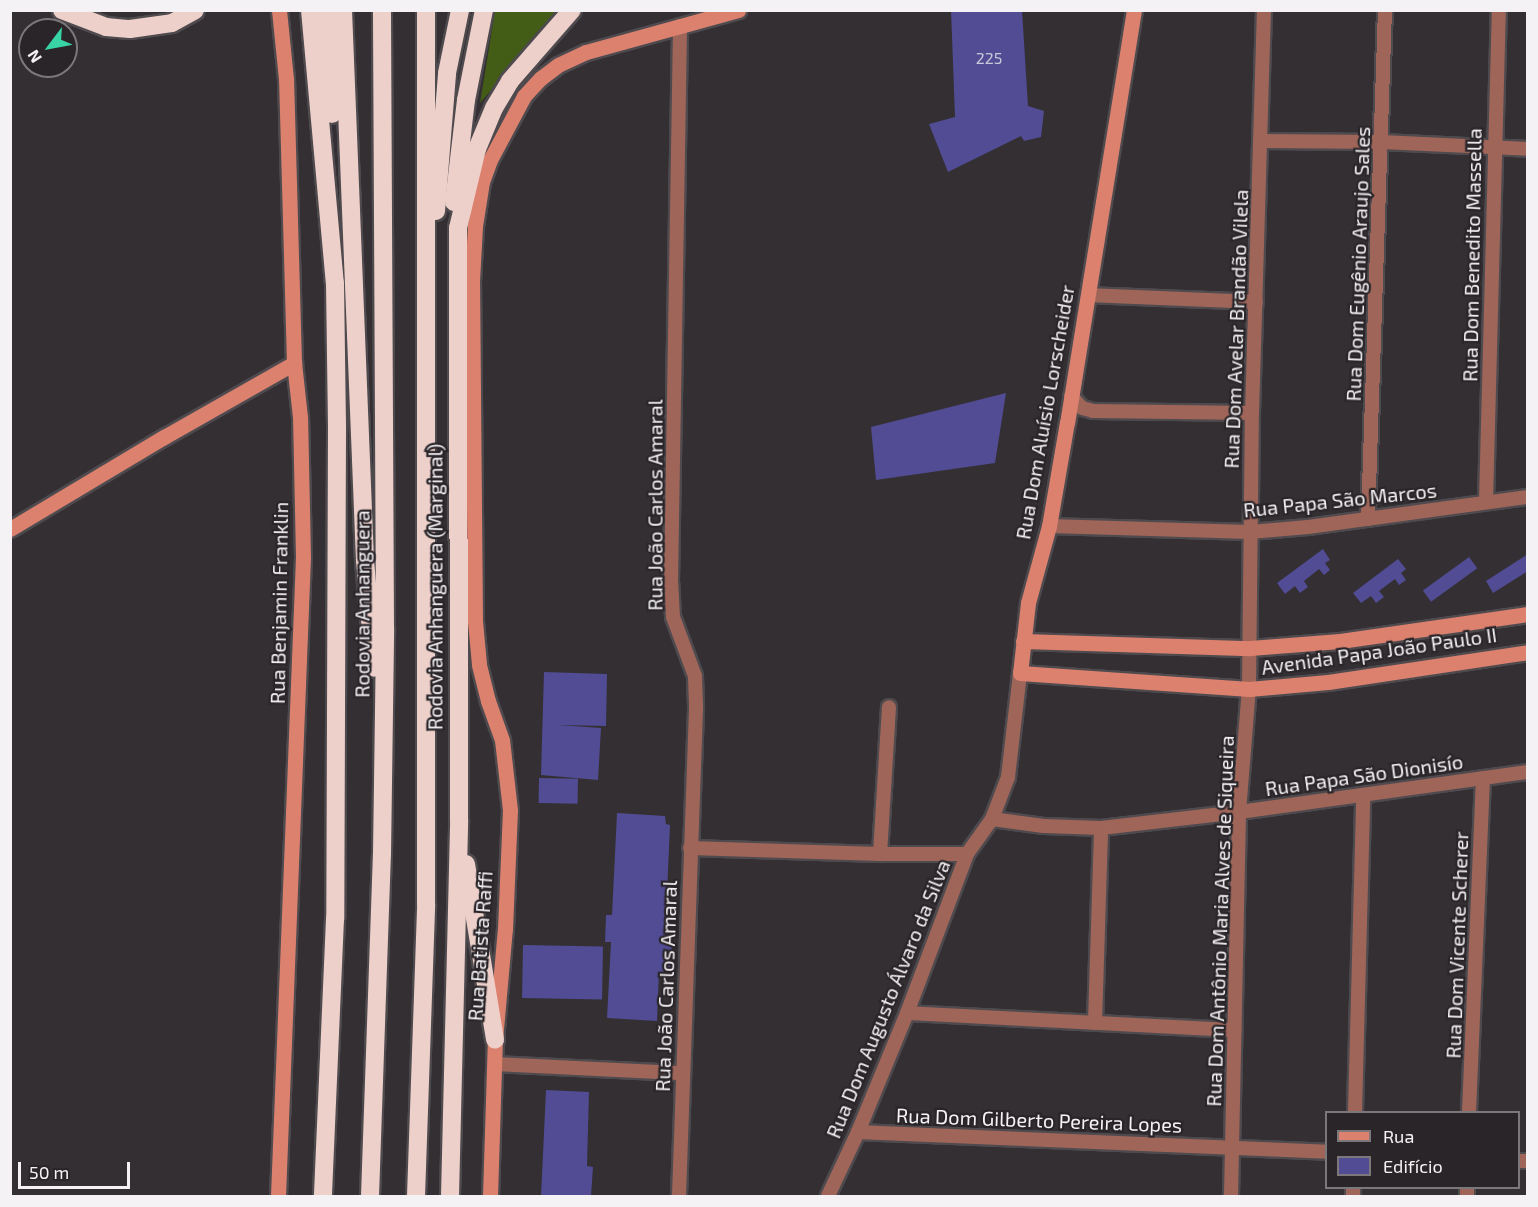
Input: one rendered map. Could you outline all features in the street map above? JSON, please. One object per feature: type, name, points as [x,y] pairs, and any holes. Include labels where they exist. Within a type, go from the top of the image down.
[{"type":"highway","points":[[62,10],[106,27],[130,30],[172,23],[195,10]]},
{"type":"highway","points":[[310,10],[335,283],[338,592],[335,919],[323,1197]]},
{"type":"highway","points":[[327,10],[339,232],[335,283]]},
{"type":"highway","points":[[343,10],[364,548],[373,652],[381,854]]},
{"type":"highway","name":"Rodovia Anhanguera","points":[[370,1197],[381,854],[385,628],[382,10]]},
{"type":"highway","points":[[416,1197],[426,904],[426,10]]},
{"type":"highway","points":[[427,320],[447,73],[460,10]]},
{"type":"highway","points":[[458,228],[454,202],[466,100],[484,10]]},
{"type":"highway","name":"Rodovia Anhanguera (Marginal)","points":[[450,1197],[459,820],[458,228],[477,149],[494,108],[510,81],[572,10]]},
{"type":"highway","points":[[459,820],[495,1040]]},
{"type":"street","name":"Rua Benjamin Franklin","points":[[278,1197],[303,557],[300,417],[294,363],[286,79],[279,10]]},
{"type":"street","points":[[680,26],[692,10]]},
{"type":"street","name":"Rua Batista Raffi","points":[[490,1197],[495,1040],[505,929],[510,810],[502,740],[488,700],[479,664],[475,621],[472,281],[475,226],[482,182],[490,160],[524,96],[541,78],[570,57],[738,10]]},
{"type":"street","name":"Rua Dom Aluísio Lorscheider","points":[[992,819],[1008,777],[1028,603],[1049,526],[1134,10]]},
{"type":"street","name":"Rua Dom Avelar Brandão Vilela","points":[[1250,648],[1252,413],[1264,10]]},
{"type":"street","name":"Rua Dom Eugênio Araujo Sales","points":[[1368,519],[1385,10]]},
{"type":"street","name":"Rua Dom Benedito Massella","points":[[1486,501],[1499,10]]},
{"type":"street","name":"Rua João Carlos Amaral","points":[[679,1197],[695,676],[673,616],[671,583],[680,26]]},
{"type":"street","points":[[1261,141],[1382,142],[1527,149]]},
{"type":"street","points":[[1088,295],[1256,302]]},
{"type":"street","points":[[10,530],[164,437],[294,363]]},
{"type":"street","points":[[1071,396],[1082,408],[1093,411]]},
{"type":"street","points":[[1067,422],[1079,414],[1093,411],[1252,413]]},
{"type":"street","name":"Rua Papa São Marcos","points":[[1049,526],[1250,532],[1368,519],[1527,497]]},
{"type":"street","name":"Avenida Papa João Paulo II","points":[[1023,641],[1250,648],[1340,641],[1527,614]]},
{"type":"street","name":"Rua Dom Antônio Maria Alves de Siqueira","points":[[1231,1197],[1239,812],[1250,689],[1250,648]]},
{"type":"street","name":"Avenida Papa João Paulo II","points":[[1020,673],[1250,689],[1328,682],[1527,652]]},
{"type":"street","points":[[880,854],[889,707]]},
{"type":"street","name":"Rua Papa São Dionisío","points":[[992,819],[1044,826],[1101,828],[1363,796],[1527,772]]},
{"type":"street","name":"Rua Dom Vicente Scherer","points":[[1469,1111],[1483,778]]},
{"type":"street","points":[[1355,1111],[1363,796]]},
{"type":"street","name":"Rua Dom Augusto Álvaro da Silva","points":[[828,1197],[858,1132],[907,1013],[967,854],[992,819]]},
{"type":"street","points":[[1095,1023],[1101,828]]},
{"type":"street","points":[[690,848],[880,854],[967,854]]},
{"type":"street","points":[[907,1013],[1235,1030]]},
{"type":"street","points":[[496,1065],[682,1073]]},
{"type":"street","name":"Rua Dom Gilberto Pereira Lopes","points":[[858,1132],[1325,1152]]},
{"type":"green space","points":[[495,11],[560,11],[480,103]]},
{"type":"building","points":[[951,10],[1022,10],[1028,106],[1044,111],[1041,137],[1024,141],[1021,136],[948,172],[929,124],[955,117]]},
{"type":"building","points":[[1006,393],[995,463],[876,480],[871,427]]},
{"type":"building","points":[[1323,549],[1330,560],[1325,563],[1330,570],[1324,575],[1319,569],[1304,581],[1308,587],[1300,593],[1295,586],[1285,594],[1277,583]]},
{"type":"building","points":[[1528,554],[1528,571],[1493,593],[1486,581]]},
{"type":"building","points":[[1469,557],[1477,568],[1431,602],[1423,591]]},
{"type":"building","points":[[1398,559],[1406,569],[1401,573],[1406,580],[1399,585],[1395,579],[1379,591],[1384,597],[1376,603],[1371,596],[1361,603],[1353,593]]},
{"type":"building","points":[[544,672],[607,674],[606,726],[558,725],[601,728],[598,780],[541,775]]},
{"type":"building","points":[[539,778],[578,779],[578,804],[539,803]]},
{"type":"building","points":[[617,813],[665,816],[666,824],[670,825],[665,940],[672,941],[671,971],[659,972],[657,1021],[607,1018],[611,942],[605,942],[606,915],[612,915]]},
{"type":"building","points":[[523,945],[603,946],[602,999],[522,998]]},
{"type":"building","points":[[546,1090],[589,1092],[587,1166],[593,1167],[591,1196],[541,1196]]}]
